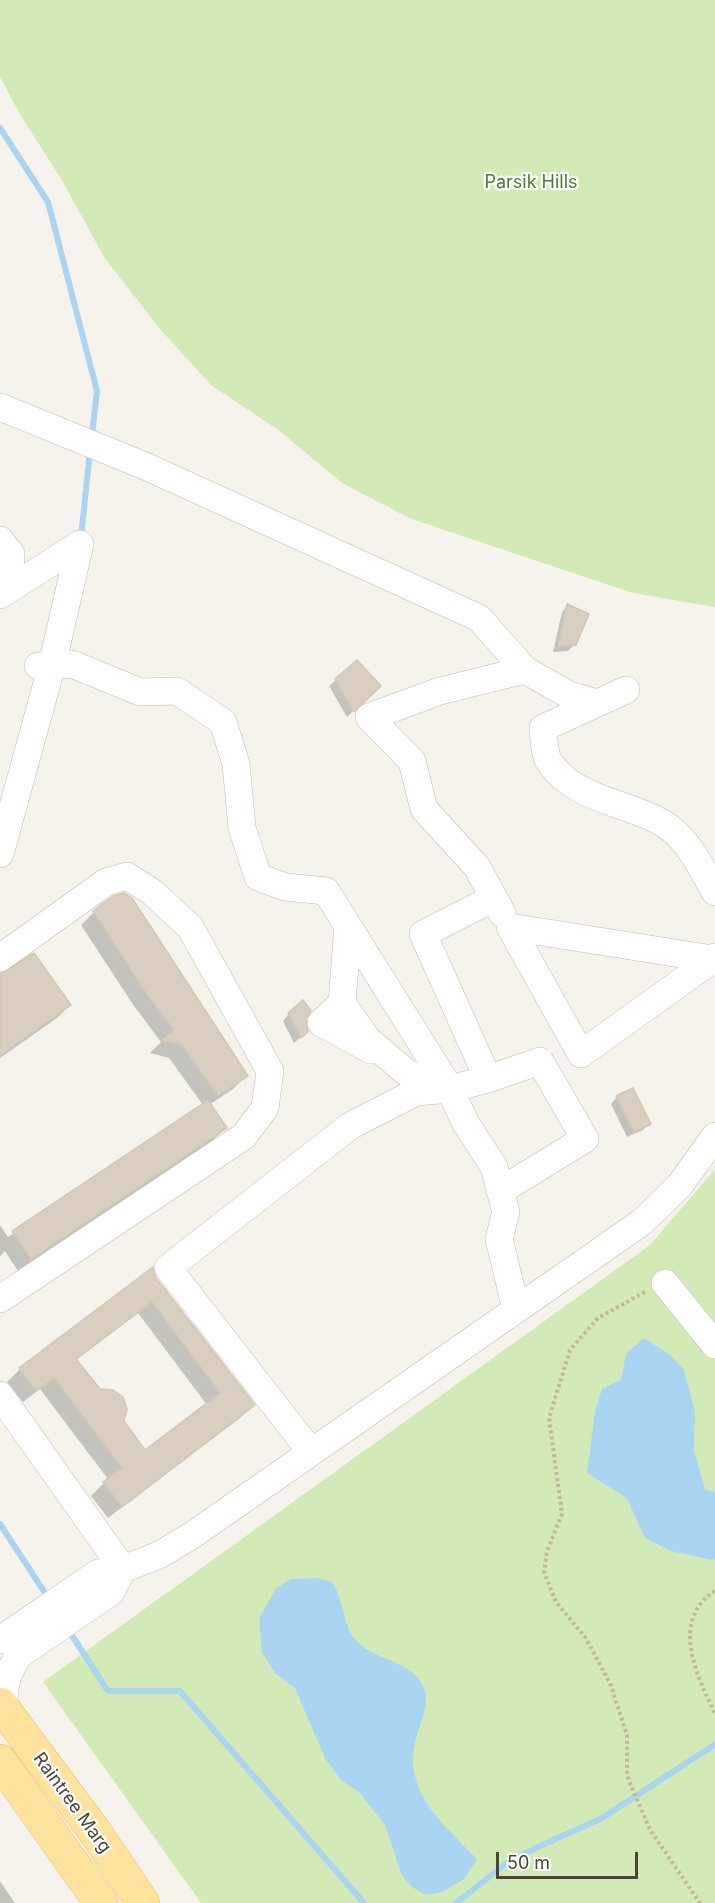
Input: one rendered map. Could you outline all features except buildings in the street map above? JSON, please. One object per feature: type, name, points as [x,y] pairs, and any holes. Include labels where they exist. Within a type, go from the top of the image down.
[{"type":"main road","name":"Raintree Marg","points":[[2,1707],[143,1903]]},
{"type":"main road","name":"Raintree Marg","points":[[0,1761],[101,1903]]},
{"type":"street","points":[[0,407],[91,443],[479,618],[525,670],[569,695],[597,703]]},
{"type":"street","points":[[0,540],[11,554],[9,562],[0,568]]},
{"type":"street","points":[[0,595],[80,544],[45,666],[0,854]]},
{"type":"street","points":[[45,666],[72,664],[140,692],[177,691],[223,722],[236,764],[242,828],[258,877],[285,887],[326,891],[450,1089],[465,1122],[494,1167],[506,1212],[499,1239],[516,1309]]},
{"type":"street","points":[[525,670],[440,691],[369,717],[412,761],[424,809],[477,867],[580,1054]]},
{"type":"street","points":[[626,690],[543,728],[548,759],[575,787],[600,799],[649,815],[673,830],[693,855],[715,892]]},
{"type":"street","points":[[0,958],[106,882],[127,876],[152,892],[190,927],[270,1071],[265,1108],[244,1136],[0,1299]]},
{"type":"street","points":[[488,1079],[423,934],[494,898]]},
{"type":"street","points":[[348,926],[342,1002],[367,1040],[407,1073],[450,1089]]},
{"type":"street","points":[[510,927],[714,958]]},
{"type":"street","points":[[311,1452],[168,1268],[350,1126],[416,1092],[450,1089],[540,1061],[580,1054],[714,958]]},
{"type":"street","points":[[500,1191],[585,1139],[540,1061]]},
{"type":"street","points":[[0,1640],[39,1628],[73,1604],[111,1592],[123,1569],[159,1555],[191,1536],[642,1222],[680,1185],[715,1136]]},
{"type":"street","points":[[665,1283],[715,1345]]},
{"type":"street","points":[[0,1395],[123,1569]]},
{"type":"street","points":[[2,1707],[4,1688],[12,1665],[39,1628]]},
{"type":"path","points":[[665,1283],[598,1318],[570,1350],[549,1419],[562,1514],[547,1551],[543,1572],[556,1602],[585,1637],[610,1683],[627,1735],[627,1776],[650,1830],[700,1903]]},
{"type":"path","points":[[715,1591],[702,1599],[689,1628],[698,1678],[715,1713]]},
{"type":"green space","name":"Parsik Hills","points":[[0,0],[715,0],[715,607],[633,593],[409,518],[342,483],[277,429],[211,385],[159,328],[104,257],[63,182],[21,116],[0,77]]},
{"type":"green space","points":[[715,1169],[715,1903],[201,1903],[43,1682],[650,1245]]},
{"type":"water","points":[[644,1338],[670,1355],[684,1370],[695,1412],[694,1450],[705,1490],[715,1492],[715,1558],[713,1560],[671,1551],[645,1538],[627,1498],[587,1473],[595,1412],[602,1389],[621,1380],[626,1354]]},
{"type":"water","points":[[317,1578],[332,1582],[340,1599],[347,1625],[356,1640],[370,1652],[412,1672],[423,1686],[425,1708],[415,1744],[413,1762],[416,1778],[430,1808],[477,1859],[464,1879],[442,1892],[426,1895],[412,1887],[402,1875],[385,1825],[360,1793],[340,1779],[325,1758],[295,1688],[275,1673],[262,1652],[259,1619],[276,1588],[291,1579]]},
{"type":"waterway","points":[[0,128],[48,202],[97,391],[92,435]]},
{"type":"waterway","points":[[81,537],[90,452]]},
{"type":"waterway","points":[[0,1524],[49,1599]]},
{"type":"waterway","points":[[69,1631],[108,1691],[180,1691],[364,1903]]},
{"type":"waterway","points":[[456,1903],[512,1859],[602,1818],[714,1745]]}]
